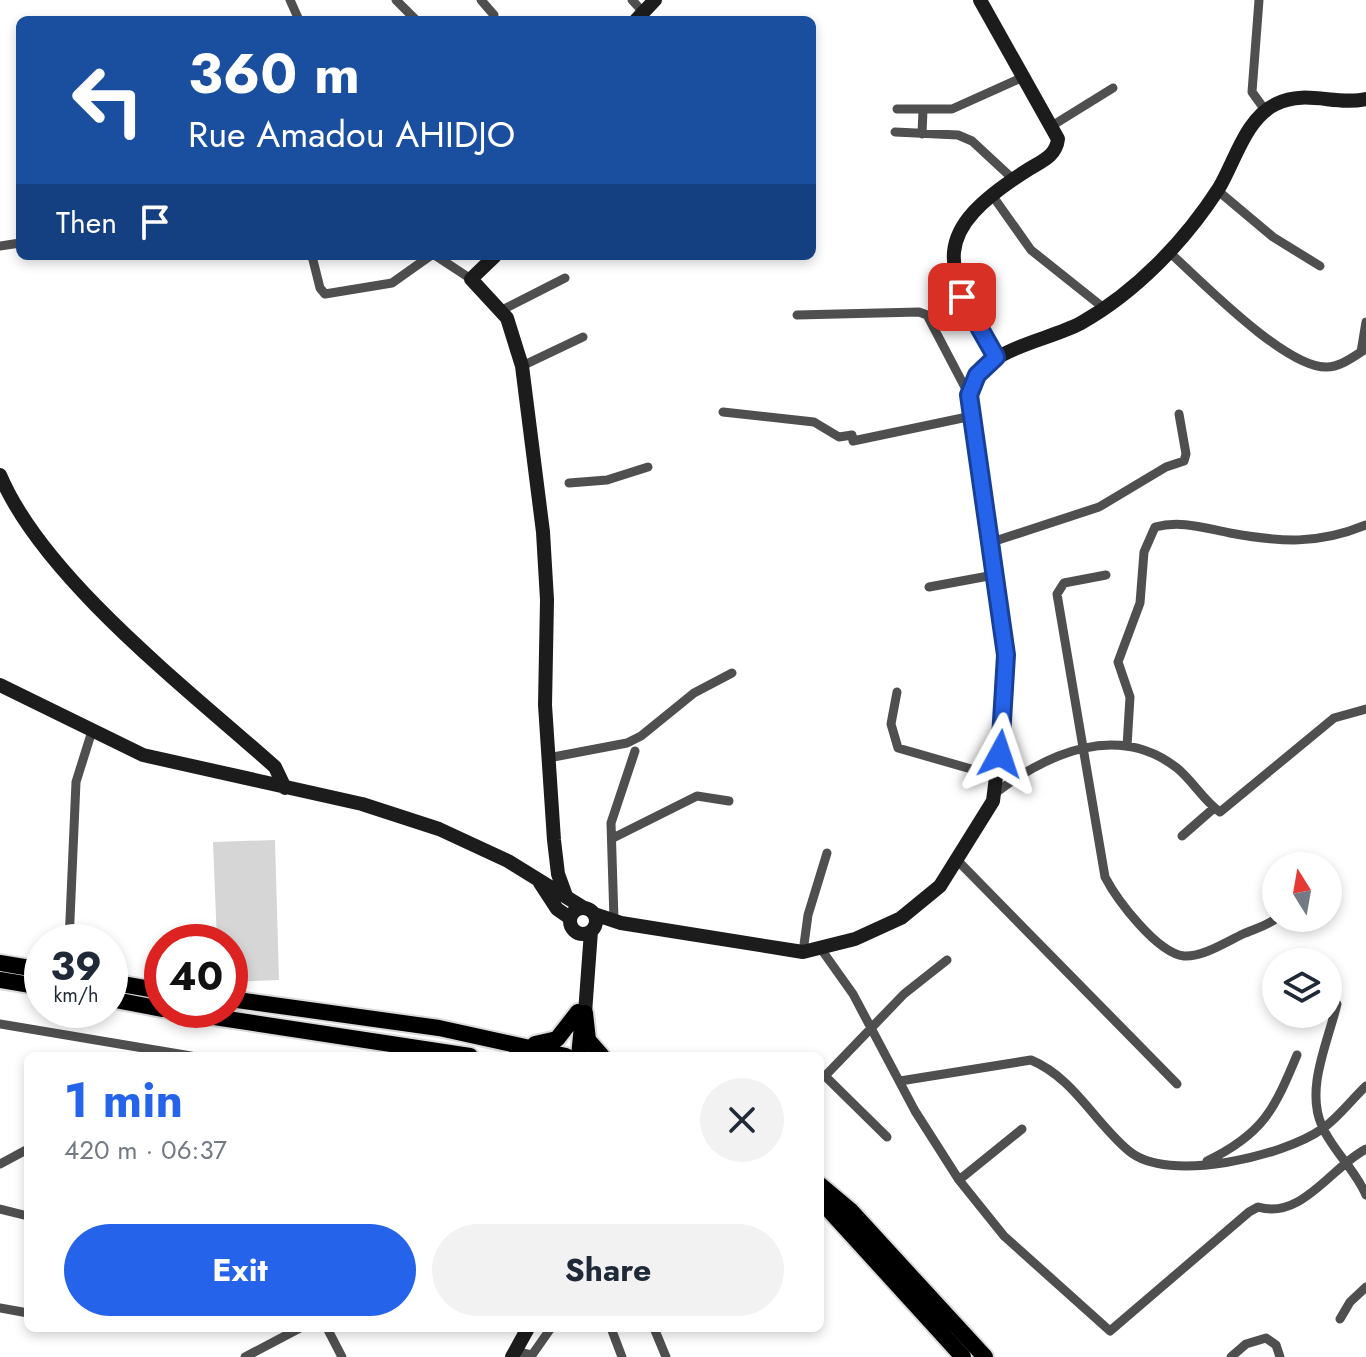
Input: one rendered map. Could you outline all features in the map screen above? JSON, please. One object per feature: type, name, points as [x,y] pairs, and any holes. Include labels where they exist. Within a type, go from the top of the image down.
[{"type":"highway","points":[[0,963],[24,967]]},
{"type":"highway","points":[[0,980],[24,984]]},
{"type":"highway","points":[[248,1004],[519,1050],[552,1043],[582,1013]]},
{"type":"highway","points":[[570,1052],[582,1013]]},
{"type":"highway","points":[[579,1052],[582,1013]]},
{"type":"highway","points":[[582,1013],[588,1040],[598,1052]]},
{"type":"highway","points":[[248,1024],[443,1052]]},
{"type":"highway","points":[[245,1028],[382,1052]]},
{"type":"highway","points":[[824,1178],[847,1200],[851,1211]]},
{"type":"highway","points":[[824,1188],[851,1211],[985,1357]]},
{"type":"highway","points":[[824,1204],[963,1357]]},
{"type":"highway","points":[[824,1212],[849,1230]]},
{"type":"street","points":[[396,0],[412,16]]},
{"type":"street","points":[[481,0],[494,15]]},
{"type":"street","points":[[632,0],[639,16],[655,0]]},
{"type":"street","points":[[980,0],[1021,78],[1058,139],[1053,154],[992,195],[963,227],[952,255],[958,290],[996,357]]},
{"type":"street","points":[[1259,0],[1252,92],[1265,110]]},
{"type":"street","points":[[897,109],[923,110],[966,104],[1021,78]]},
{"type":"street","points":[[1050,127],[1113,88]]},
{"type":"street","points":[[969,395],[977,375],[996,357],[1053,337],[1105,309],[1135,286],[1217,190],[1249,132],[1265,110],[1276,103],[1311,96],[1366,99]]},
{"type":"street","points":[[922,134],[923,110]]},
{"type":"street","points":[[895,132],[958,135],[972,141],[1013,179]]},
{"type":"street","points":[[1217,190],[1273,237],[1320,266]]},
{"type":"street","points":[[992,195],[1031,250],[1105,309]]},
{"type":"street","points":[[1168,251],[1256,329],[1305,363],[1334,367],[1364,350],[1366,322]]},
{"type":"street","points":[[313,260],[320,288],[325,294],[392,283],[424,260]]},
{"type":"street","points":[[442,260],[471,279],[502,310],[512,328],[522,366],[543,532],[548,758],[557,866],[566,896],[588,923],[582,1013]]},
{"type":"street","points":[[471,279],[491,260]]},
{"type":"street","points":[[502,310],[565,278]]},
{"type":"street","points":[[588,923],[618,921],[803,952],[869,934],[901,918],[933,893],[958,861],[998,784],[1006,669],[969,395],[927,315],[919,312],[797,315]]},
{"type":"street","points":[[522,366],[583,337]]},
{"type":"street","points":[[723,412],[814,422],[839,437],[852,435],[853,441],[972,416]]},
{"type":"street","points":[[989,543],[1099,507],[1150,476],[1184,461],[1186,454],[1179,414]]},
{"type":"street","points":[[569,483],[607,480],[648,467]]},
{"type":"street","points":[[0,475],[22,517],[65,572],[275,767],[285,788]]},
{"type":"street","points":[[1127,746],[1130,697],[1118,662],[1140,603],[1144,552],[1155,527],[1171,523],[1263,537],[1324,540],[1366,525]]},
{"type":"street","points":[[929,587],[994,575]]},
{"type":"street","points":[[1106,575],[1064,583],[1057,594],[1085,747],[1103,870],[1114,894],[1144,928],[1176,953],[1185,956],[1221,945],[1262,925]]},
{"type":"street","points":[[548,758],[627,743],[641,736],[694,693],[732,673]]},
{"type":"street","points":[[0,685],[122,747],[164,761],[362,804],[439,829],[508,861],[539,883],[566,896]]},
{"type":"street","points":[[897,692],[891,724],[898,748],[998,784],[1044,759],[1085,747],[1127,746],[1174,766],[1214,808],[1225,810],[1334,718],[1366,709]]},
{"type":"street","points":[[70,924],[76,782],[92,731]]},
{"type":"street","points":[[618,921],[613,838],[615,805],[635,751]]},
{"type":"street","points":[[613,838],[697,796],[729,801]]},
{"type":"street","points":[[1182,836],[1214,808]]},
{"type":"street","points":[[803,952],[805,924],[827,853]]},
{"type":"street","points":[[958,861],[1177,1084]]},
{"type":"street","points":[[539,883],[557,909],[570,918],[576,909],[588,923]]},
{"type":"street","points":[[821,949],[872,1027],[959,1180],[1004,1236],[1110,1331],[1249,1212],[1258,1207],[1277,1210],[1301,1200],[1347,1160],[1366,1149]]},
{"type":"street","points":[[887,1137],[825,1076],[919,981],[947,960]]},
{"type":"street","points":[[0,1024],[167,1052]]},
{"type":"street","points":[[1331,1028],[1313,1100],[1322,1129],[1347,1160],[1366,1195]]},
{"type":"street","points":[[1199,1164],[1245,1141],[1265,1121],[1297,1055]]},
{"type":"street","points":[[900,1081],[1031,1060],[1067,1084],[1135,1156],[1164,1164],[1199,1164],[1254,1157],[1322,1129],[1366,1086]]},
{"type":"street","points":[[959,1180],[1022,1129]]},
{"type":"street","points":[[0,1164],[24,1151]]},
{"type":"street","points":[[0,1209],[24,1215]]},
{"type":"street","points":[[1340,1319],[1350,1302],[1366,1287]]},
{"type":"street","points":[[0,1308],[24,1312]]},
{"type":"street","points":[[245,1357],[292,1332]]},
{"type":"street","points":[[329,1332],[342,1357]]},
{"type":"street","points":[[526,1332],[514,1354],[532,1355],[548,1332]]},
{"type":"street","points":[[613,1332],[622,1357]]},
{"type":"street","points":[[656,1332],[666,1357]]},
{"type":"street","points":[[1231,1357],[1246,1344],[1266,1338],[1276,1345],[1280,1357]]},
{"type":"shaded area","points":[[275,840],[279,980],[248,981],[248,924],[216,924],[213,842]]},
{"type":"route","points":[[962,297],[996,357],[971,383],[969,395],[1006,655],[1007,684],[1000,754]]}]
